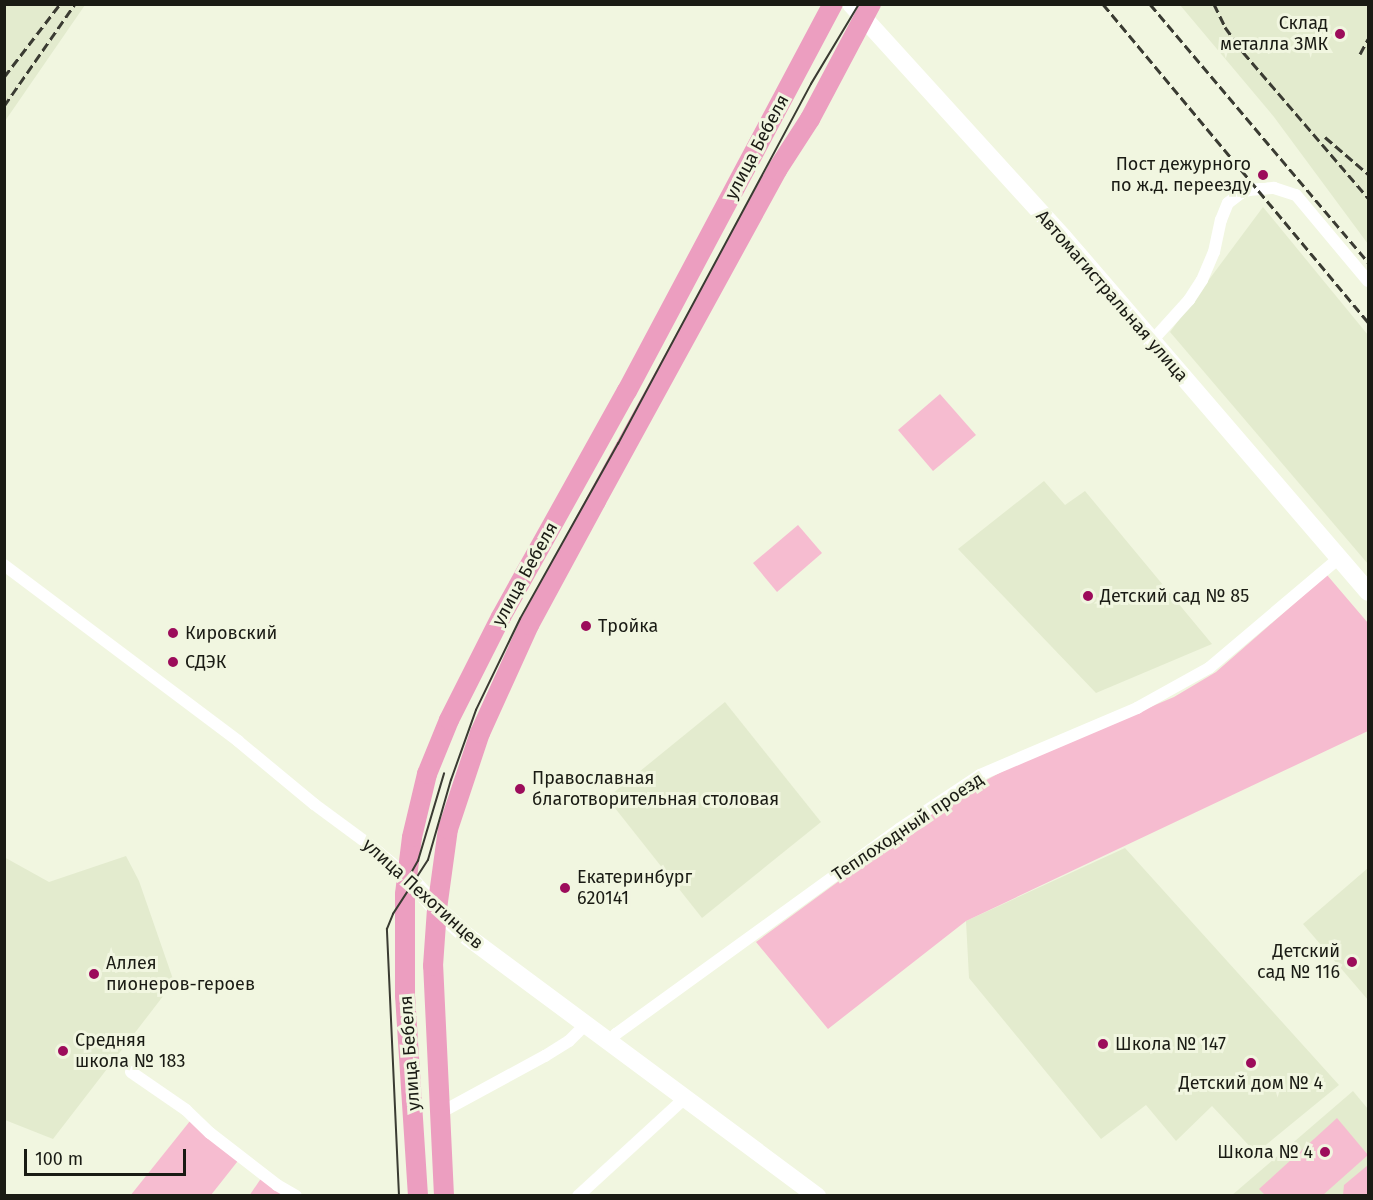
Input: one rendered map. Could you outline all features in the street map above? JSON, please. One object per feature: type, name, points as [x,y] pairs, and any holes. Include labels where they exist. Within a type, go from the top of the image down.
[{"type":"main road","name":"улица Бебеля","points":[[418,1196],[405,996],[406,875],[412,837],[427,774],[449,720],[501,616],[627,391],[832,4]]},
{"type":"main road","name":"улица Бебеля","points":[[444,1196],[438,1114],[433,966],[437,909],[448,829],[480,733],[499,686],[601,491],[777,170],[810,119],[862,9]]},
{"type":"main road","name":"Автомагистральная улица","points":[[862,9],[1063,237],[1368,592]]},
{"type":"main road","name":"улица Пехотинцев","points":[[406,875],[437,909],[468,937],[817,1196]]},
{"type":"street","points":[[1151,342],[1189,300],[1202,280],[1214,252],[1221,220],[1228,203],[1249,190],[1274,188],[1296,195],[1368,281]]},
{"type":"street","name":"Теплоходный проезд","points":[[609,1042],[616,1034],[900,829],[980,775],[1137,708],[1209,668],[1339,558]]},
{"type":"street","name":"улица Пехотинцев","points":[[4,566],[238,741],[314,804],[406,875]]},
{"type":"street","points":[[438,1114],[545,1056],[569,1041],[585,1025]]},
{"type":"street","points":[[131,1072],[186,1110],[210,1133],[277,1185],[296,1196]]},
{"type":"street","points":[[578,1196],[685,1098]]},
{"type":"shaded area","points":[[4,5],[85,5],[5,121]]},
{"type":"shaded area","points":[[1180,5],[1368,5],[1368,244],[1274,117]]},
{"type":"shaded area","points":[[1263,207],[1368,335],[1368,564],[1170,332]]},
{"type":"shaded area","points":[[940,394],[976,435],[933,471],[898,430]]},
{"type":"shaded area","name":"Детский сад № 85","points":[[1044,481],[1065,505],[1085,491],[1212,644],[1096,693],[958,549]]},
{"type":"shaded area","points":[[798,525],[822,553],[777,592],[753,563]]},
{"type":"shaded area","points":[[1327,575],[1368,623],[1368,731],[966,921],[828,1029],[756,942],[951,799],[1018,763],[1174,697],[1216,672]]},
{"type":"shaded area","points":[[725,702],[821,822],[702,918],[607,798]]},
{"type":"shaded area","name":"Школа № 147","points":[[1125,848],[1339,1085],[1256,1153],[1212,1106],[1176,1141],[1146,1105],[1101,1139],[969,978],[966,921]]},
{"type":"shaded area","name":"Средняя школа № 183","points":[[126,856],[139,881],[174,982],[53,1139],[5,1120],[4,857],[49,882]]},
{"type":"shaded area","name":"Детский сад № 116","points":[[1368,868],[1368,1000],[1303,924]]},
{"type":"shaded area","name":"Школа № 4","points":[[1353,1091],[1368,1109],[1368,1195],[1231,1196]]},
{"type":"shaded area","points":[[1337,1118],[1368,1155],[1323,1195],[1265,1195],[1259,1189]]},
{"type":"shaded area","points":[[190,1121],[241,1157],[211,1195],[130,1196]]},
{"type":"shaded area","points":[[1368,1165],[1368,1195],[1343,1195],[1344,1185]]},
{"type":"shaded area","points":[[264,1174],[294,1196],[249,1196]]},
{"type":"tram line","points":[[399,1196],[387,929],[393,914],[428,860],[451,780],[476,710],[520,619],[618,444],[811,84],[859,4]]},
{"type":"tram line","points":[[411,873],[418,861],[444,774]]},
{"type":"railway","points":[[4,77],[60,4]]},
{"type":"railway","points":[[4,106],[75,4]]},
{"type":"railway","points":[[1103,4],[1368,322]]},
{"type":"railway","points":[[1150,4],[1368,262]]},
{"type":"railway","points":[[1214,4],[1225,27],[1243,52],[1368,198]]},
{"type":"railway","points":[[1360,54],[1368,39]]},
{"type":"railway","points":[[1325,137],[1368,174]]},
{"type":"place","name":"Склад металла ЗМК","points":[[1340,34]]},
{"type":"place","name":"Пост дежурного по ж.д. переезду","points":[[1263,175]]},
{"type":"place","name":"Детский сад № 85","points":[[1088,596]]},
{"type":"place","name":"Тройка","points":[[586,626]]},
{"type":"place","name":"Кировский","points":[[173,633]]},
{"type":"place","name":"СДЭК","points":[[173,662]]},
{"type":"place","name":"Православная благотворительная столовая","points":[[520,789]]},
{"type":"place","name":"Екатеринбург 620141","points":[[565,888]]},
{"type":"place","name":"Детский сад № 116","points":[[1352,962]]},
{"type":"place","name":"Аллея пионеров-героев","points":[[94,974]]},
{"type":"place","name":"Школа № 147","points":[[1103,1044]]},
{"type":"place","name":"Средняя школа № 183","points":[[63,1051]]},
{"type":"place","name":"Детский дом № 4","points":[[1251,1063]]},
{"type":"place","name":"Школа № 4","points":[[1325,1152]]}]
